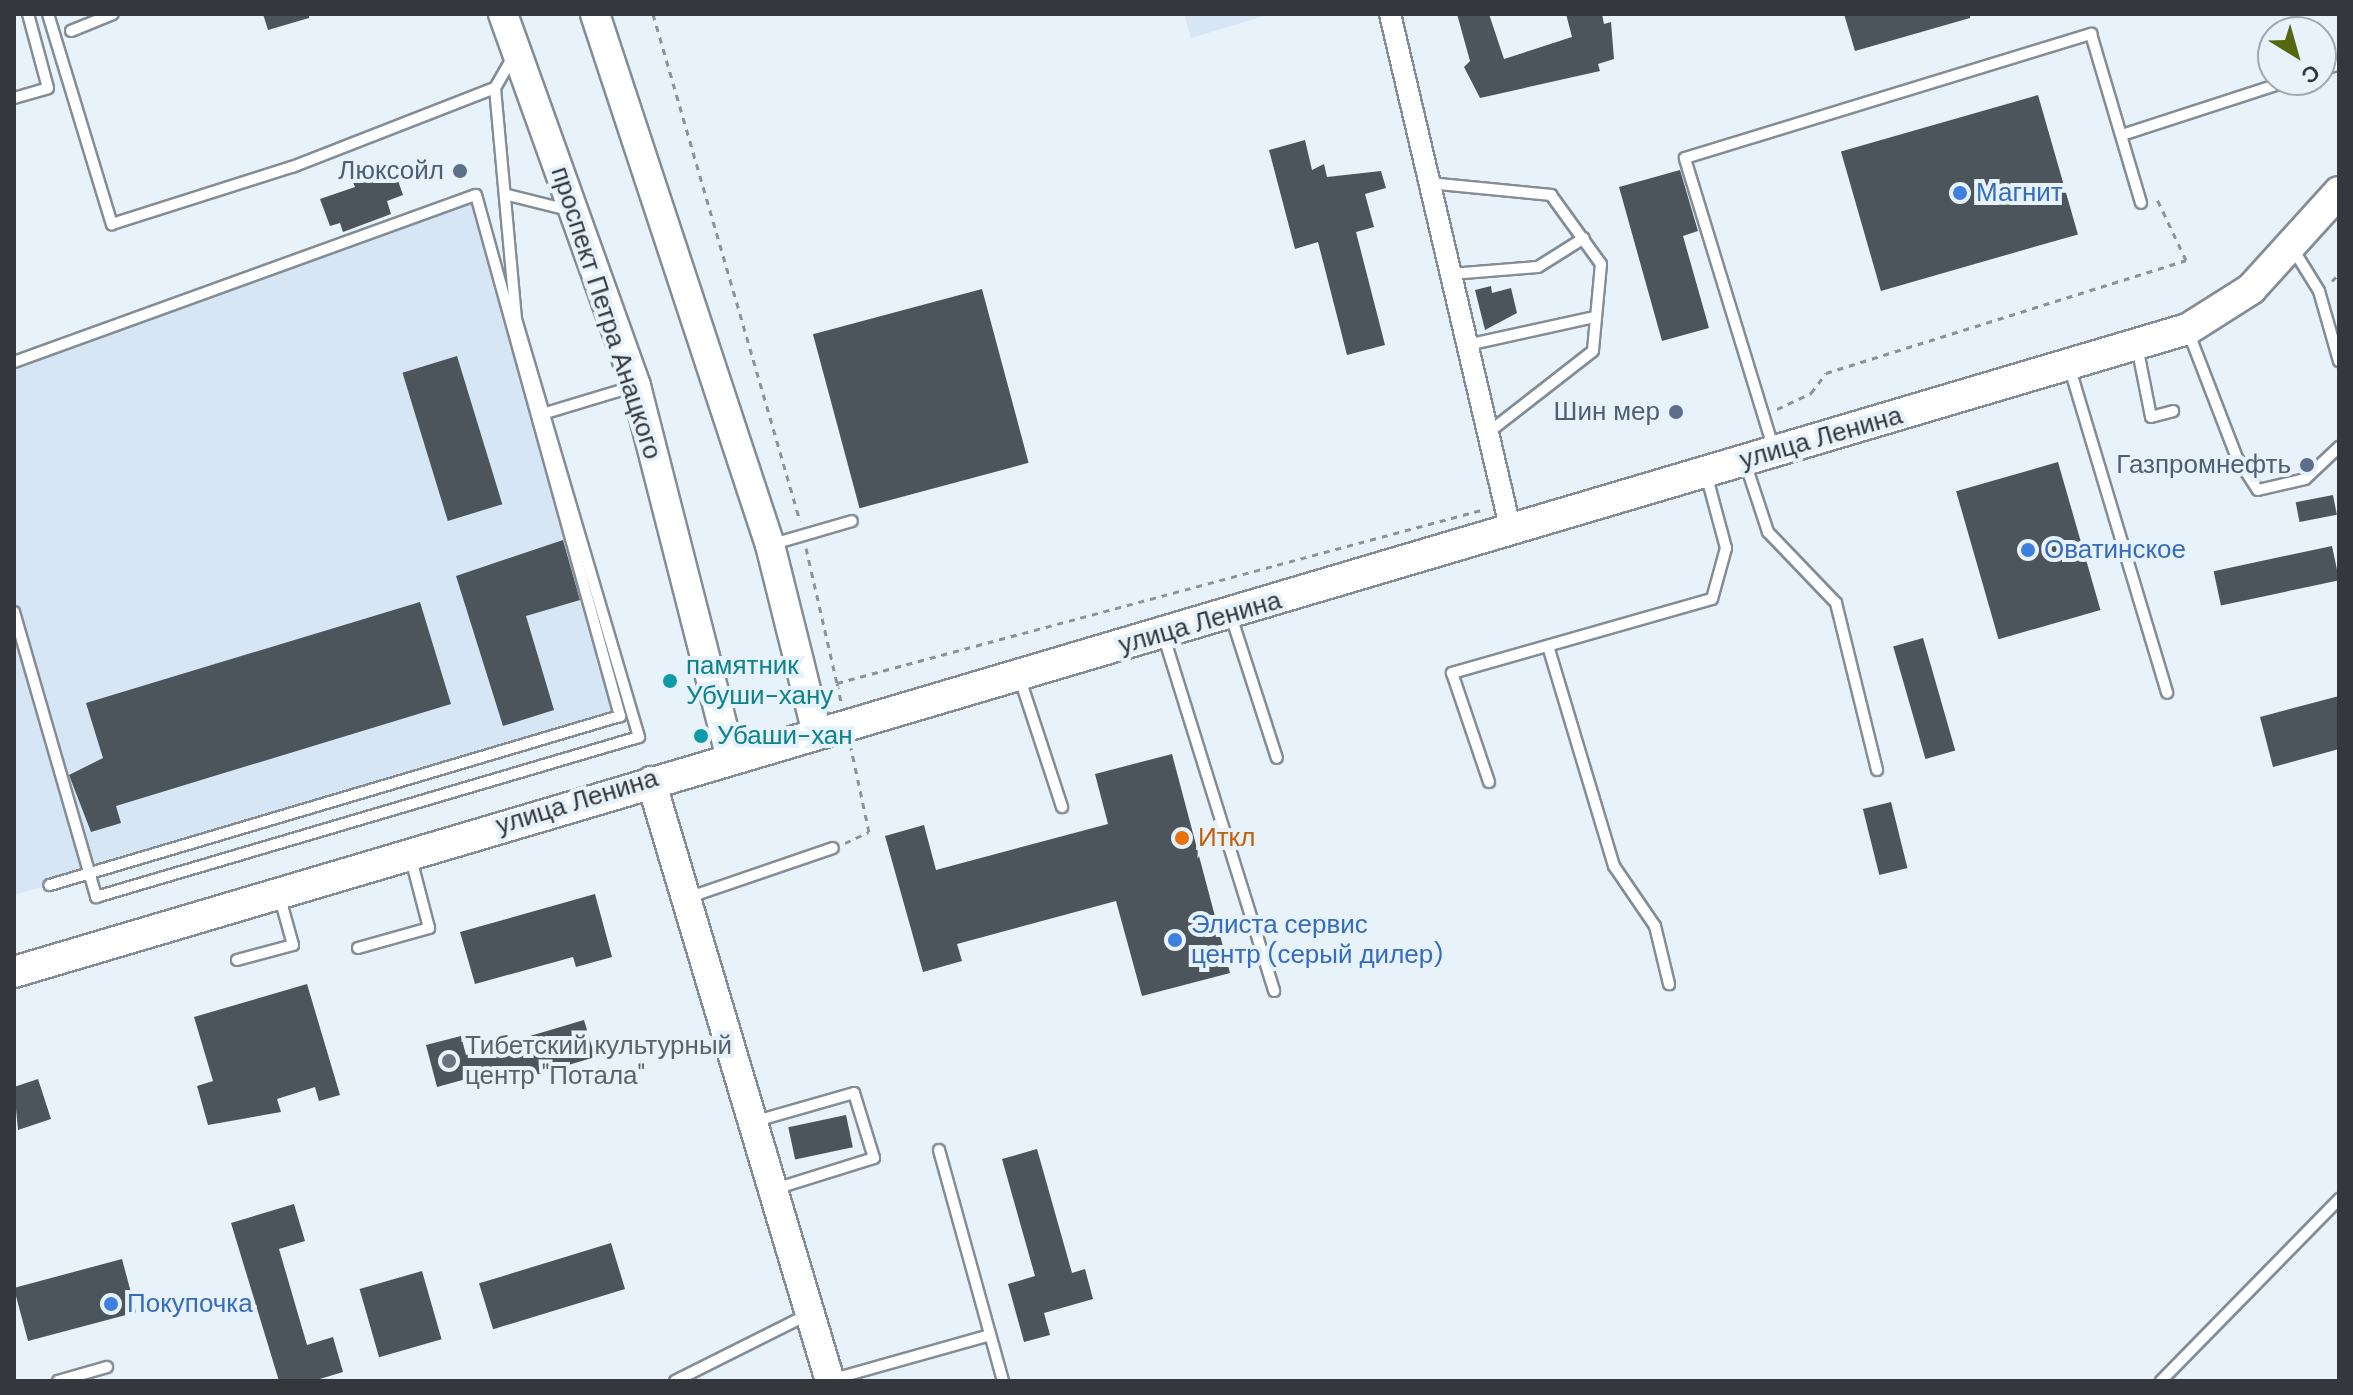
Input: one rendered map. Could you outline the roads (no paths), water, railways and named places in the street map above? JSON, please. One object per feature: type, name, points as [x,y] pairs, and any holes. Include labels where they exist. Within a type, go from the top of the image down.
[{"type":"main road","name":"проспект Петра Анацкого","points":[[503,14],[636,386],[730,756]]},
{"type":"main road","points":[[595,14],[770,545],[816,730]]},
{"type":"main road","name":"улица Ленина","points":[[14,972],[816,730],[1231,616],[1508,518],[1705,472],[2188,329],[2251,289],[2339,192]]},
{"type":"main road","points":[[651,781],[830,1380]]},
{"type":"street","points":[[1390,14],[1427,183],[1508,518]]},
{"type":"lane","points":[[14,98],[48,88],[28,14]]},
{"type":"lane","points":[[48,14],[112,224],[292,167],[495,88]]},
{"type":"lane","points":[[71,31],[113,14]]},
{"type":"lane","points":[[1774,451],[1685,158],[2091,34],[2141,203]]},
{"type":"lane","points":[[14,612],[96,897],[639,737],[549,412],[516,319],[508,195],[495,88],[517,50]]},
{"type":"lane","points":[[2122,135],[2257,91]]},
{"type":"lane","points":[[1427,183],[1551,195],[1601,264],[1593,351],[1487,434]]},
{"type":"lane","points":[[14,362],[476,195],[620,716],[50,885]]},
{"type":"lane","points":[[508,195],[576,212]]},
{"type":"lane","points":[[1449,274],[1538,267],[1584,238]]},
{"type":"lane","points":[[2292,247],[2319,291],[2339,361]]},
{"type":"lane","points":[[1466,345],[1594,317]]},
{"type":"lane","points":[[2188,329],[2237,458],[2258,490],[2305,479],[2339,447]]},
{"type":"lane","points":[[2137,344],[2151,417],[2173,411]]},
{"type":"lane","points":[[2069,365],[2167,693]]},
{"type":"lane","points":[[549,412],[636,386]]},
{"type":"lane","points":[[1745,460],[1768,532],[1836,603],[1877,770]]},
{"type":"lane","points":[[1489,782],[1452,673],[1712,599],[1726,548],[1705,472]]},
{"type":"lane","points":[[770,545],[852,521]]},
{"type":"lane","points":[[1231,616],[1277,758]]},
{"type":"lane","points":[[1163,634],[1274,991]]},
{"type":"lane","points":[[1548,646],[1614,866],[1655,926],[1669,984]]},
{"type":"lane","points":[[1019,675],[1062,807]]},
{"type":"lane","points":[[686,899],[833,848]]},
{"type":"lane","points":[[358,948],[429,928],[409,853]]},
{"type":"lane","points":[[237,960],[293,945],[279,892]]},
{"type":"lane","points":[[751,1123],[854,1093],[874,1158],[771,1190]]},
{"type":"lane","points":[[939,1150],[1003,1381]]},
{"type":"lane","points":[[2161,1381],[2339,1199]]},
{"type":"lane","points":[[675,1381],[809,1314]]},
{"type":"lane","points":[[830,1380],[990,1335]]},
{"type":"lane","points":[[58,1381],[107,1367]]},
{"type":"place","name":"Люксойл","points":[[460,171]]},
{"type":"place","name":"Магнит","points":[[1960,193]]},
{"type":"place","name":"Шин мер","points":[[1676,412]]},
{"type":"place","name":"Газпромнефть","points":[[2307,465]]},
{"type":"place","name":"Оватинское","points":[[2028,550]]},
{"type":"place","name":"памятник Убуши-хану","points":[[670,681]]},
{"type":"place","name":"Убаши-хан","points":[[701,736]]},
{"type":"place","name":"Иткл","points":[[1182,838]]},
{"type":"place","name":"Элиста сервис центр (серый дилер)","points":[[1175,940]]},
{"type":"place","name":"Тибетский культурный центр \"Потала\"","points":[[449,1061]]},
{"type":"place","name":"Покупочка","points":[[111,1304]]}]
